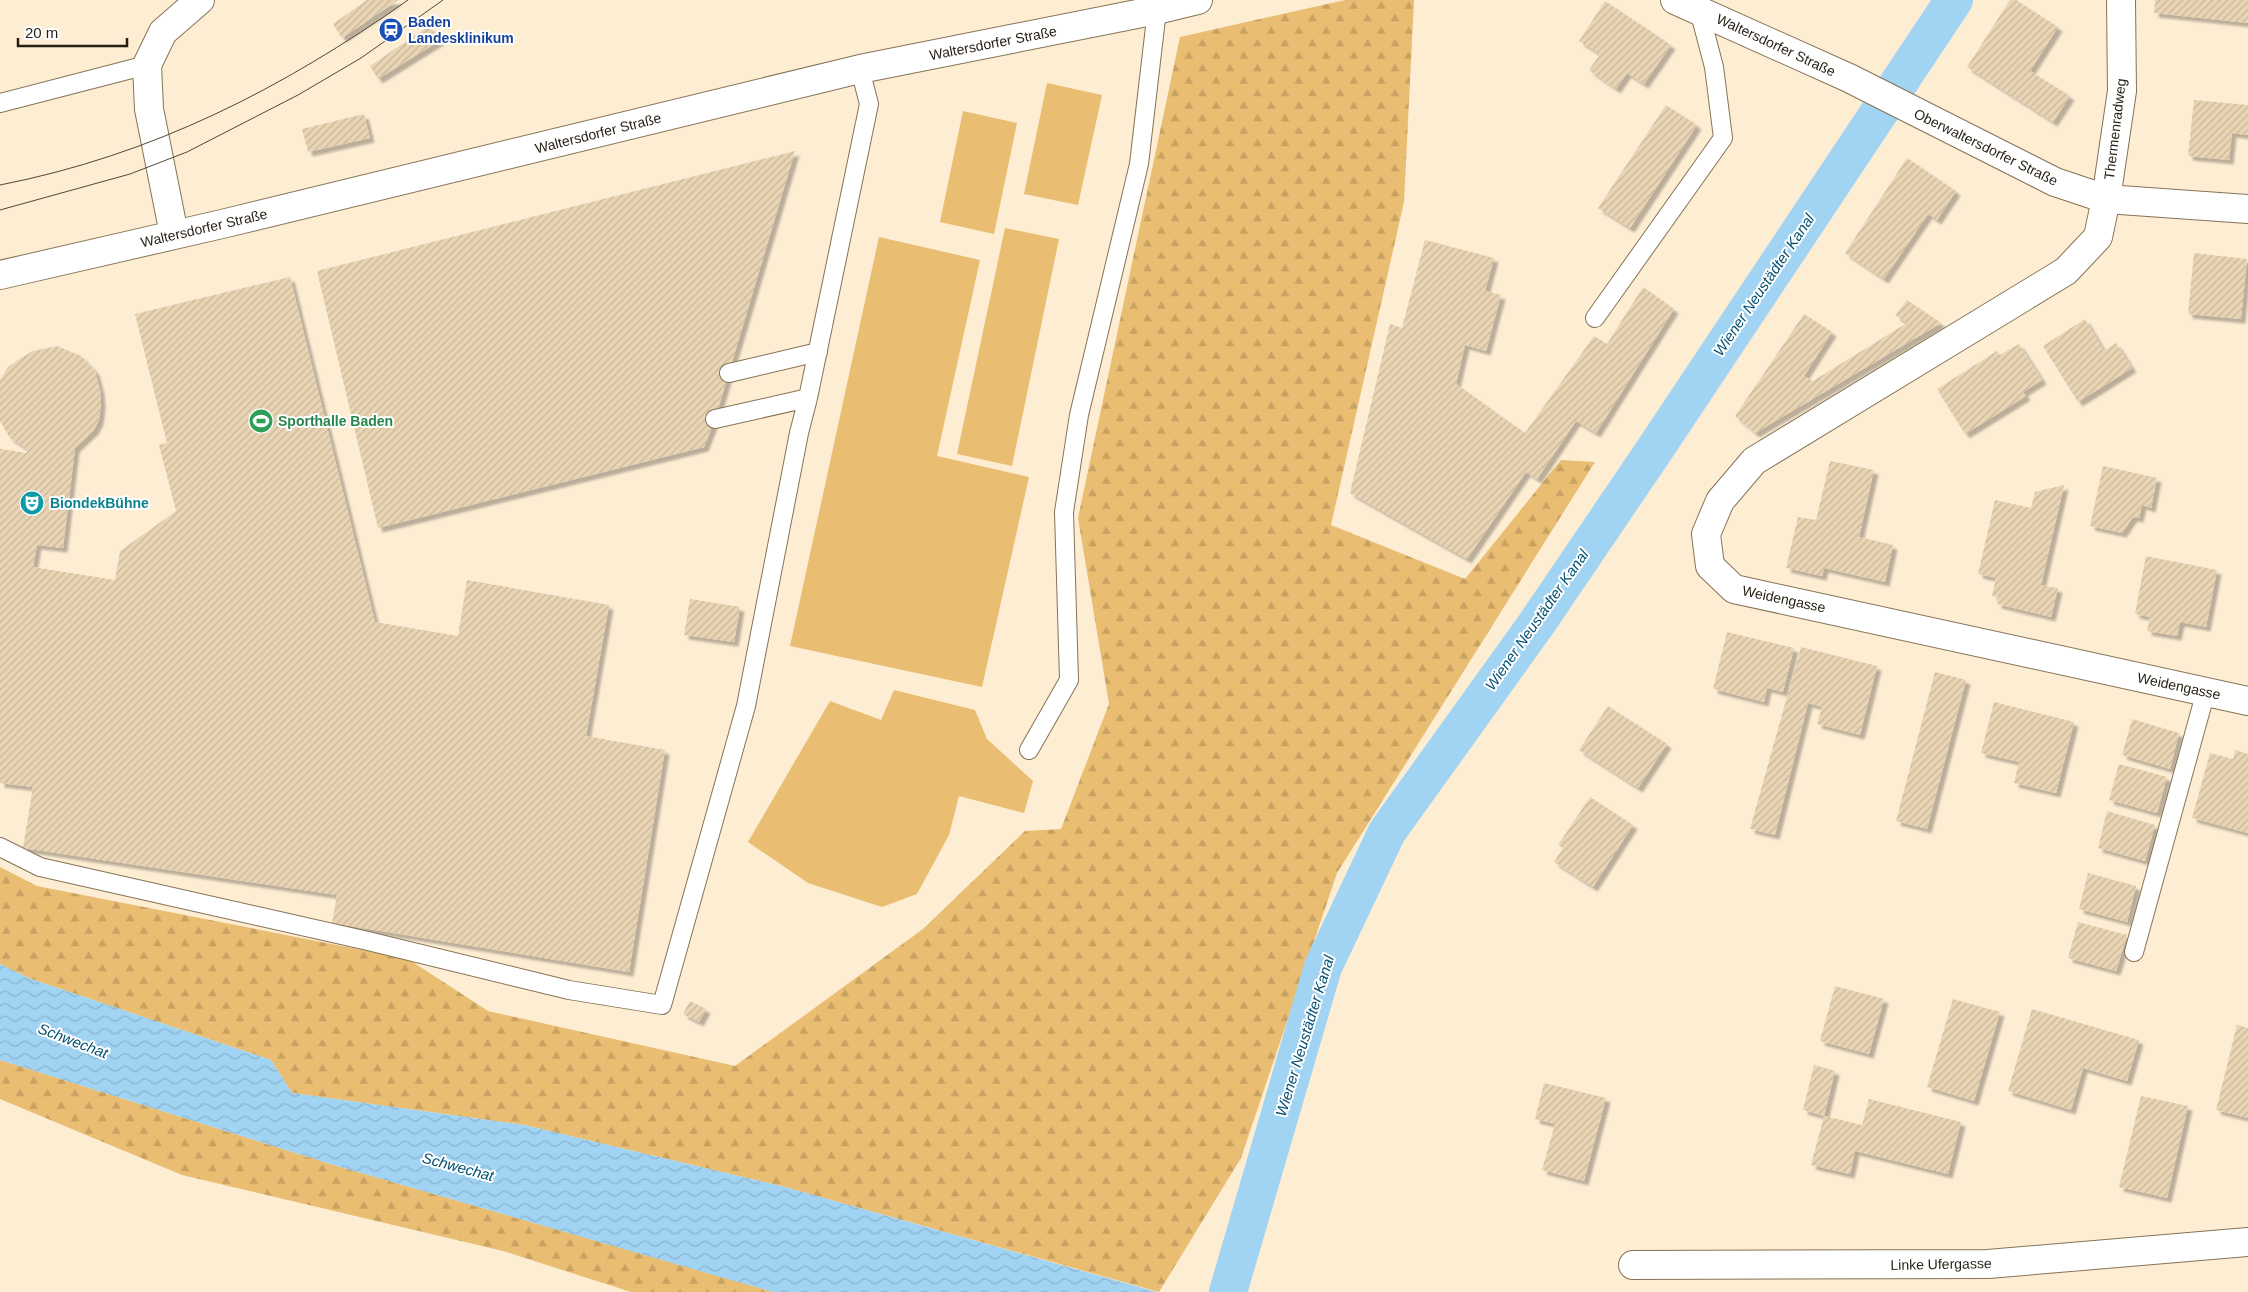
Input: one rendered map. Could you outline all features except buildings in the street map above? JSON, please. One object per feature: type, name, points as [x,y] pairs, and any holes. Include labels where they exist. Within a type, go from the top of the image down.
[{"type":"street","points":[[174,234],[149,109],[147,64],[163,32],[200,0]]},
{"type":"street","name":"Waltersdorfer Straße","points":[[0,275],[860,69],[1157,10],[1198,0]]},
{"type":"street","name":"Thermenradweg","points":[[2106,199],[2122,91],[2121,0]]},
{"type":"street","name":"Waltersdorfer Straße","points":[[1687,5],[1849,78]]},
{"type":"street","name":"Oberwaltersdorfer Straße","points":[[1849,78],[2055,182],[2106,199],[2248,209]]},
{"type":"street","name":"Weidengasse","points":[[2106,199],[2098,238],[2066,271],[1754,461],[1720,501],[1706,534],[1710,566],[1734,589],[2248,701]]},
{"type":"street","name":"Linke Ufergasse","points":[[1633,1265],[1988,1264],[2248,1242]]},
{"type":"lane","points":[[1595,318],[1723,138],[1714,68],[1687,5]]},
{"type":"lane","points":[[1029,750],[1069,680],[1064,512],[1079,416],[1139,164],[1157,10]]},
{"type":"lane","points":[[0,103],[147,64]]},
{"type":"lane","points":[[0,847],[40,867],[368,941],[569,990],[662,1005],[746,706],[799,432],[818,352],[869,104],[860,69]]},
{"type":"lane","points":[[729,373],[818,352]]},
{"type":"lane","points":[[715,419],[808,398]]},
{"type":"lane","points":[[2134,952],[2206,691]]},
{"type":"green space","points":[[1345,0],[1414,0],[1404,202],[1331,525],[1465,579],[1561,460],[1595,462],[1337,873],[1241,1158],[1159,1292],[785,1187],[524,1125],[292,1093],[271,1060],[31,979],[0,964],[0,867],[37,886],[408,959],[488,1011],[735,1066],[923,929],[1025,831],[1061,829],[1109,704],[1078,518],[1180,37]]},
{"type":"green space","points":[[1047,83],[1102,95],[1078,205],[1024,194]]},
{"type":"green space","points":[[963,111],[1017,123],[994,234],[940,222]]},
{"type":"green space","points":[[1005,228],[1059,239],[1012,466],[957,454]]},
{"type":"green space","points":[[879,237],[980,260],[937,456],[1029,477],[982,687],[790,646]]},
{"type":"green space","points":[[894,690],[975,710],[987,739],[1033,781],[1024,813],[959,796],[949,835],[917,894],[882,907],[808,883],[748,842],[830,701],[881,720]]},
{"type":"green space","points":[[0,1060],[337,1166],[774,1292],[631,1292],[503,1251],[182,1175],[0,1099]]},
{"type":"water","name":"Schwechat","points":[[0,964],[31,979],[271,1060],[292,1093],[524,1125],[785,1187],[1157,1292],[774,1292],[731,1280],[337,1166],[0,1060]]},
{"type":"waterway","name":"Wiener Neustädter Kanal","points":[[1228,1292],[1323,967],[1387,832],[1537,623],[1954,0]]},
{"type":"tram line","points":[[0,185],[56,172],[111,156],[163,137],[214,115],[264,90],[313,62],[408,0]]},
{"type":"tram line","points":[[0,210],[130,174],[187,152],[298,95],[361,58],[443,0]]},
{"type":"place","name":"Baden Landesklinikum","points":[[391,30]]},
{"type":"place","name":"Sporthalle Baden","points":[[261,421]]},
{"type":"place","name":"BiondekBühne","points":[[32,503]]}]
